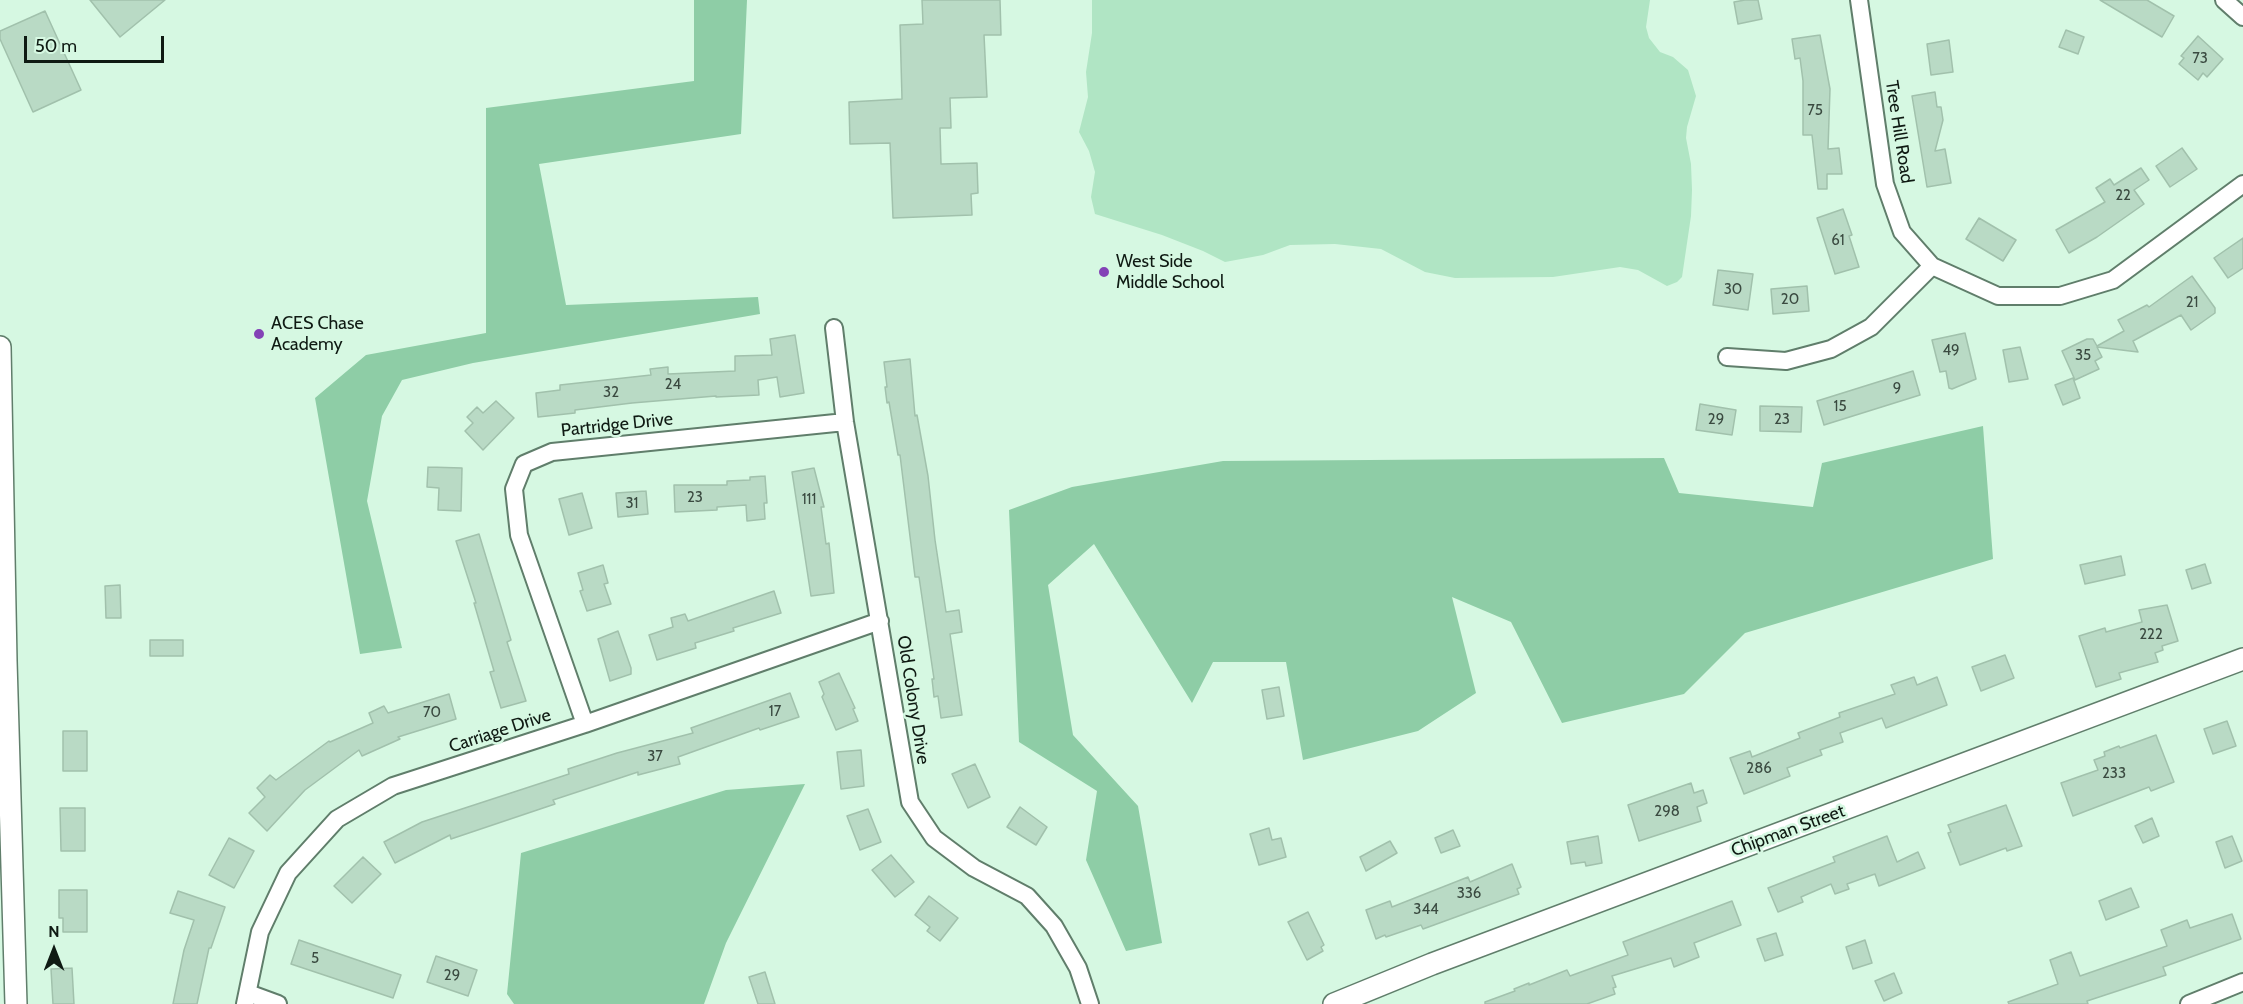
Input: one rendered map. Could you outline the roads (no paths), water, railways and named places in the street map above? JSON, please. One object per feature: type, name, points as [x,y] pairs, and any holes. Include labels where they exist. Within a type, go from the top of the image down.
[{"type":"street","name":"Tree Hill Road","points":[[1859,0],[1885,184],[1902,232],[1932,266],[1998,296],[2060,296],[2113,280],[2243,184]]},
{"type":"street","points":[[2224,0],[2243,16]]},
{"type":"street","points":[[1727,357],[1786,361],[1831,349],[1871,327],[1932,266]]},
{"type":"street","name":"Old Colony Drive","points":[[834,328],[845,422],[910,802],[934,838],[974,868],[1027,896],[1054,927],[1064,943],[1078,968],[1090,1004]]},
{"type":"street","points":[[0,348],[16,1004]]},
{"type":"street","name":"Partridge Drive","points":[[585,724],[519,535],[514,489],[524,464],[552,452],[845,422]]},
{"type":"street","name":"Carriage Drive","points":[[247,999],[260,932],[288,873],[337,819],[393,786],[585,724],[880,621]]},
{"type":"street","name":"Chipman Street","points":[[1334,1004],[1432,964],[2243,659]]},
{"type":"street","points":[[2189,1004],[2243,982]]},
{"type":"street","points":[[247,999],[278,1004]]},
{"type":"place","name":"West Side Middle School","points":[[1104,272]]},
{"type":"place","name":"ACES Chase Academy","points":[[259,334]]}]
